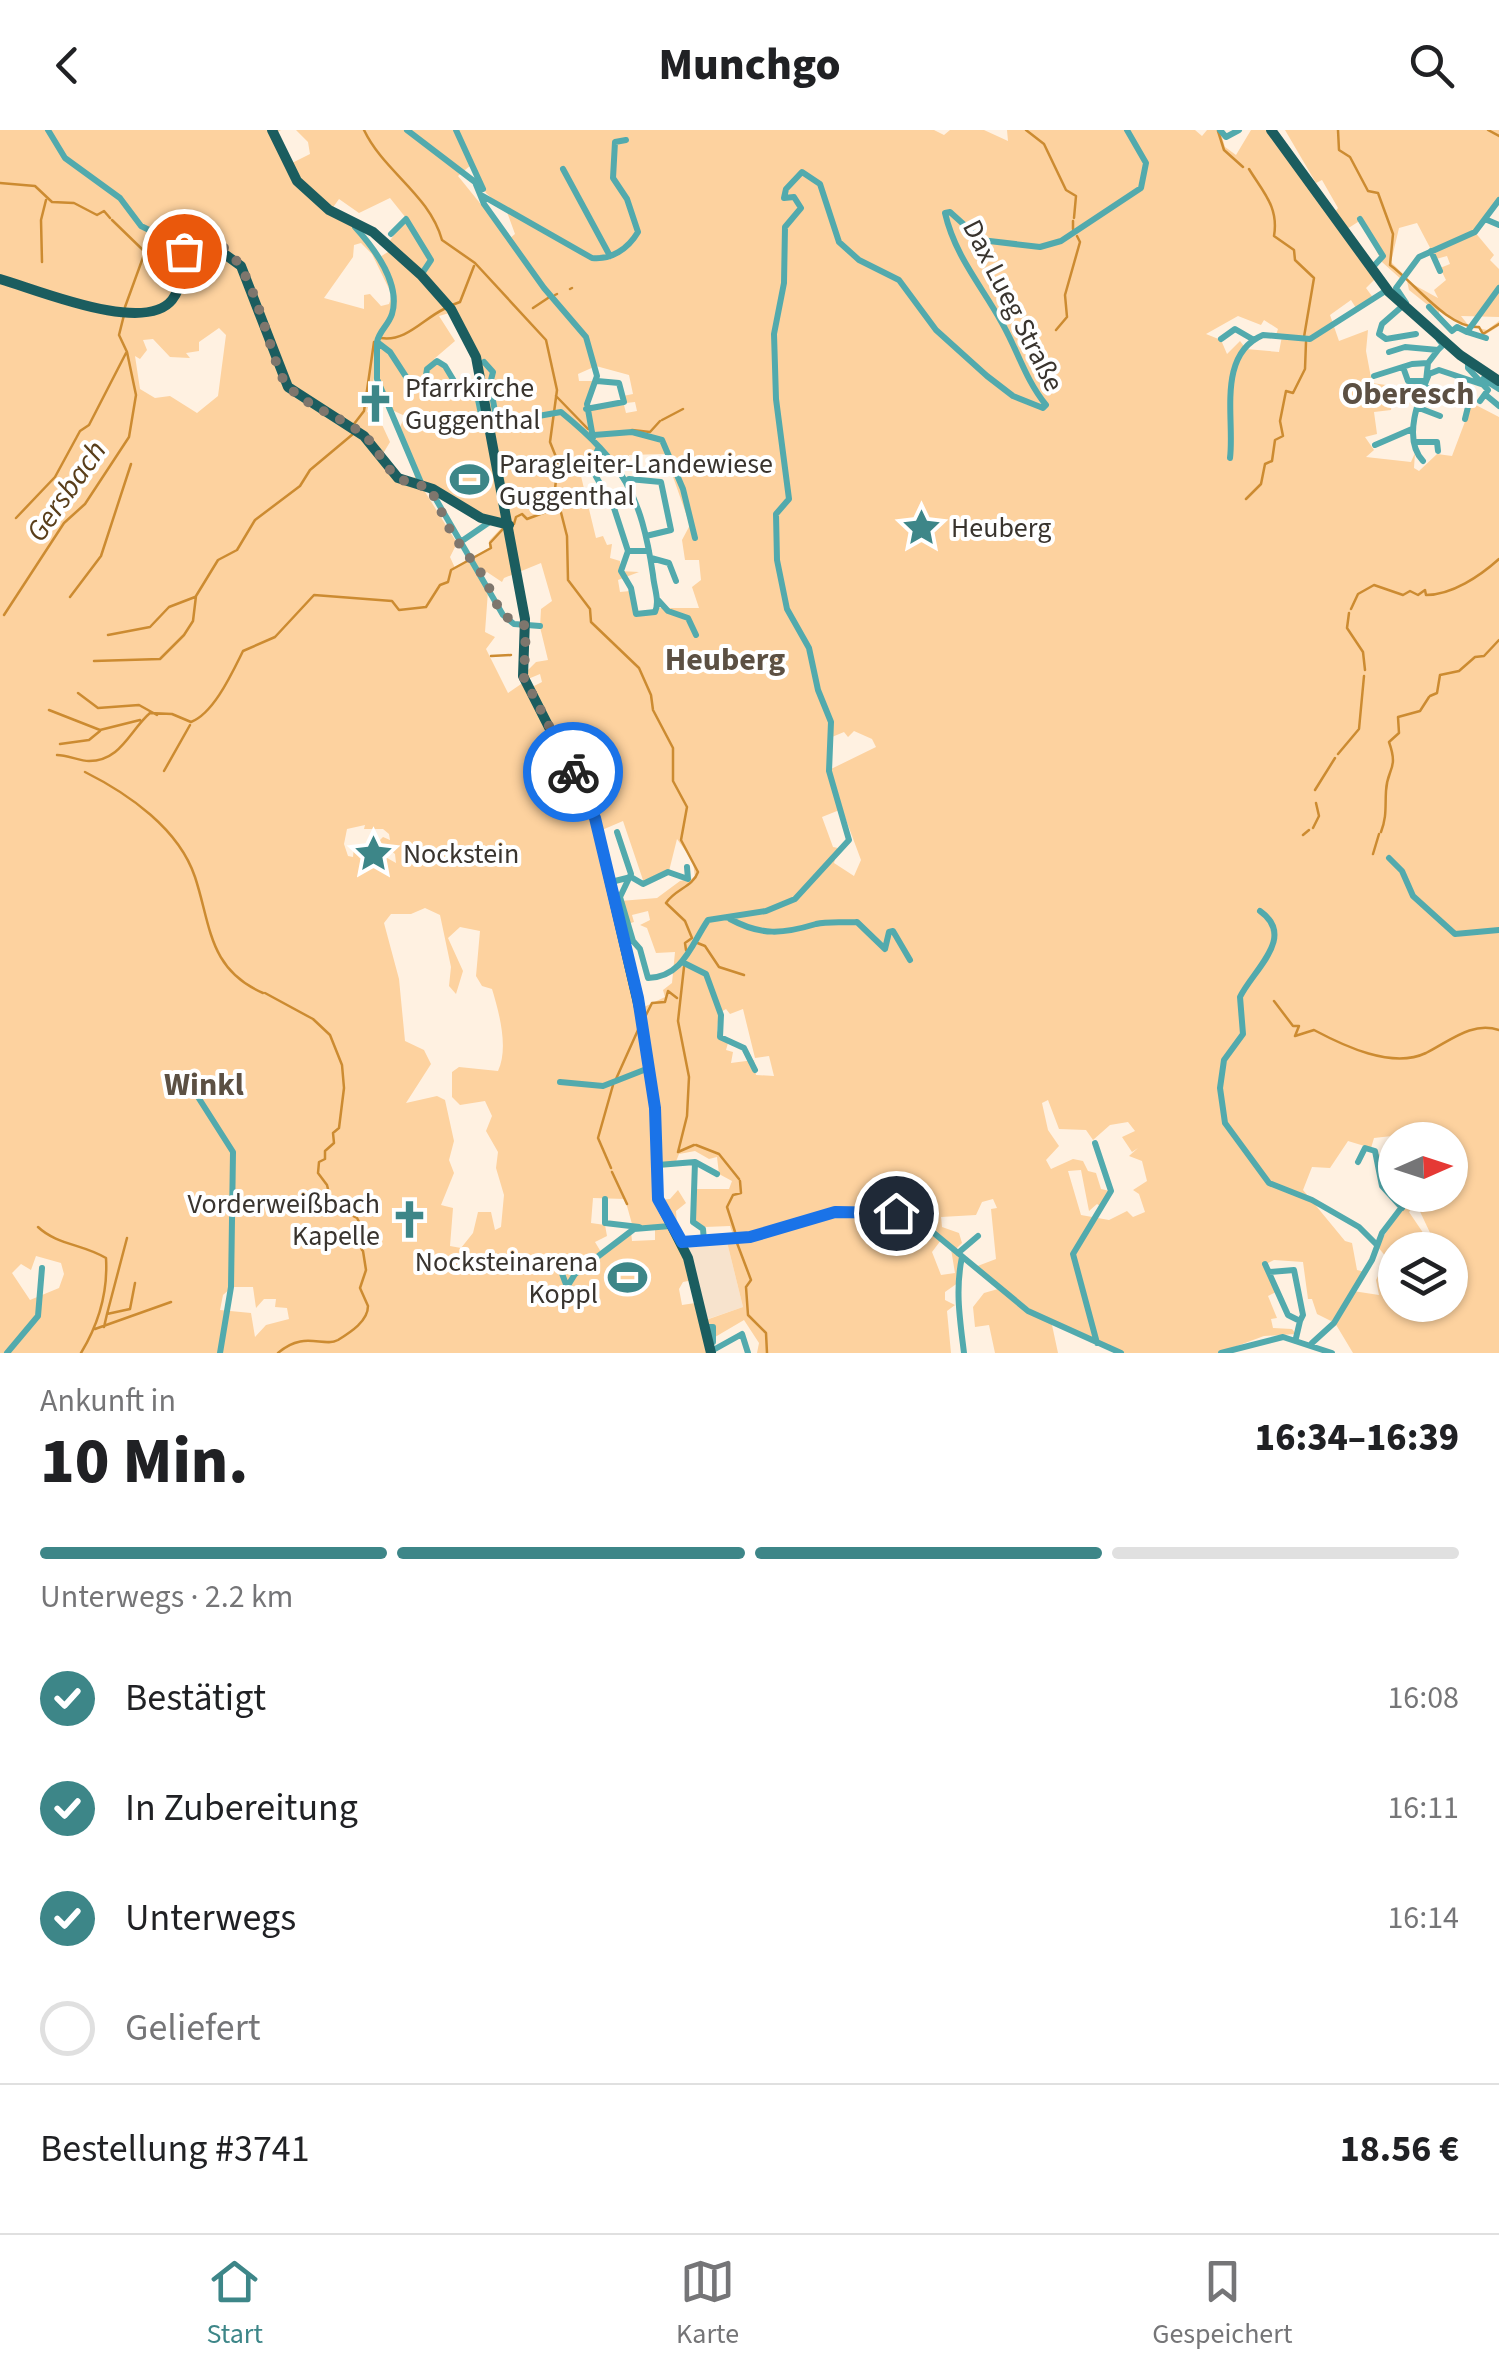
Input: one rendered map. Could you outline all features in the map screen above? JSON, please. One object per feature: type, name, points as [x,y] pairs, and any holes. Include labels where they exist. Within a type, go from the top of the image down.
[{"type":"main road","points":[[272,130],[297,181],[329,210],[373,232],[422,275],[451,310],[482,375],[526,626],[524,678],[591,805],[628,941],[661,1163],[658,1199],[682,1242],[714,1352]]},
{"type":"main road","points":[[1271,130],[1371,269],[1398,285],[1404,307],[1468,362],[1499,381]]},
{"type":"main road","points":[[0,279],[104,310],[153,311],[176,294],[192,249],[209,244],[236,260],[247,279],[288,387],[358,432],[398,478],[426,486],[481,518],[509,526]]},
{"type":"main road","points":[[494,519],[505,506]]},
{"type":"street","points":[[48,130],[65,158],[120,198],[141,226],[182,246],[184,267]]},
{"type":"street","points":[[407,130],[458,166],[544,288],[586,337],[596,381],[586,408],[599,447],[627,479],[646,536],[657,599],[655,612],[636,614],[620,565],[628,550],[614,508],[590,469],[599,447]]},
{"type":"street","points":[[456,130],[482,184],[481,195]]},
{"type":"street","name":"Dax Lueg Straße","points":[[684,963],[708,920],[728,919],[795,899],[849,840],[829,771],[831,722],[810,648],[787,608],[777,560],[776,514],[789,499],[776,399],[774,334],[784,283],[784,227],[801,208],[794,198],[784,198],[786,188],[802,172],[811,175],[820,184],[839,242],[858,260],[900,280],[936,330],[987,376],[1013,396],[1045,408],[1029,385],[997,314],[966,270],[944,213],[950,212],[980,240],[1051,246],[1137,194],[1147,167],[1127,130]]},
{"type":"street","points":[[1220,130],[1226,137],[1239,130]]},
{"type":"street","points":[[481,195],[592,258],[610,256],[628,247],[638,232],[627,199],[613,178],[616,142],[626,140]]},
{"type":"street","points":[[563,169],[610,256]]},
{"type":"street","points":[[1230,458],[1232,370],[1235,360],[1254,340],[1268,335],[1310,339],[1398,285],[1419,257],[1469,236],[1499,200]]},
{"type":"street","points":[[348,218],[368,241],[390,284],[392,312],[377,342],[377,379],[429,493],[502,615],[526,626],[540,626]]},
{"type":"street","points":[[392,234],[406,219],[431,260],[422,275]]},
{"type":"street","points":[[1485,219],[1499,226]]},
{"type":"street","points":[[1360,220],[1383,256],[1371,269]]},
{"type":"street","points":[[1431,250],[1440,270]]},
{"type":"street","points":[[1469,329],[1499,288]]},
{"type":"street","points":[[1404,307],[1382,324],[1380,334],[1386,339],[1416,334]]},
{"type":"street","points":[[1428,307],[1445,340]]},
{"type":"street","points":[[1426,384],[1428,363],[1457,327],[1486,338]]},
{"type":"street","points":[[1221,339],[1234,329],[1254,340]]},
{"type":"street","points":[[1389,352],[1445,340]]},
{"type":"street","points":[[377,342],[390,352],[414,389],[424,388],[427,369],[437,361],[445,366],[457,386],[482,375],[500,419],[551,410],[561,412],[594,437],[632,432],[662,440],[683,490],[695,538]]},
{"type":"street","points":[[1468,362],[1468,368],[1482,381],[1483,399],[1499,406]]},
{"type":"street","points":[[1374,376],[1428,363]]},
{"type":"street","points":[[1403,367],[1407,380],[1469,403],[1465,420]]},
{"type":"street","points":[[1423,460],[1412,429],[1430,374],[1439,370],[1499,389]]},
{"type":"street","points":[[586,408],[624,402],[619,383],[596,381]]},
{"type":"street","points":[[1419,408],[1440,416]]},
{"type":"street","points":[[1375,445],[1412,429]]},
{"type":"street","points":[[1414,442],[1436,442],[1438,451]]},
{"type":"street","points":[[627,479],[661,482],[665,489],[672,530],[646,536]]},
{"type":"street","points":[[459,543],[494,519]]},
{"type":"street","points":[[628,550],[669,563],[676,581]]},
{"type":"street","points":[[657,599],[668,611],[688,618],[696,636]]},
{"type":"street","points":[[617,832],[630,877],[620,896],[628,941],[640,948],[650,980],[684,963],[706,974],[720,1015],[720,1037],[744,1048],[755,1070]]},
{"type":"street","points":[[1390,858],[1402,871],[1413,896],[1455,934],[1499,930]]},
{"type":"street","points":[[610,882],[630,877],[643,884],[668,872],[688,879],[687,867]]},
{"type":"street","points":[[1260,912],[1277,931],[1257,976],[1240,997],[1243,1034],[1225,1056],[1220,1082],[1225,1123],[1269,1183],[1312,1200],[1357,1226],[1376,1244]]},
{"type":"street","points":[[728,919],[751,930],[786,933],[820,923],[857,922],[886,949],[888,932],[894,930],[910,960]]},
{"type":"street","points":[[560,1082],[574,1080],[603,1086],[649,1068]]},
{"type":"street","points":[[198,1097],[234,1152],[231,1286],[220,1353]]},
{"type":"street","points":[[1095,1144],[1111,1191],[1072,1254],[1099,1344]]},
{"type":"street","points":[[1358,1162],[1365,1148],[1375,1151],[1378,1166]]},
{"type":"street","points":[[661,1163],[695,1162],[717,1174]]},
{"type":"street","points":[[695,1162],[693,1222],[703,1229],[704,1241]]},
{"type":"street","points":[[605,1199],[605,1223],[640,1228],[670,1226]]},
{"type":"street","points":[[682,1242],[750,1237],[824,1214],[887,1211],[921,1223],[1028,1311],[1121,1353]]},
{"type":"street","points":[[1312,1343],[1334,1323],[1367,1270],[1376,1244],[1399,1212]]},
{"type":"street","points":[[561,1272],[567,1287],[572,1285],[574,1274],[640,1228]]},
{"type":"street","points":[[964,1353],[962,1320],[956,1303],[960,1255],[978,1236]]},
{"type":"street","points":[[1265,1264],[1288,1315],[1300,1321]]},
{"type":"street","points":[[1269,1272],[1294,1266],[1303,1314],[1296,1338]]},
{"type":"street","points":[[7,1353],[38,1316],[42,1268]]},
{"type":"street","points":[[714,1352],[742,1334],[748,1353]]},
{"type":"street","points":[[1221,1353],[1263,1338],[1296,1338],[1332,1353]]},
{"type":"street","points":[[1092,1353],[1099,1344]]},
{"type":"shaded area","points":[[0,130],[281,130],[276,133],[288,165],[310,154],[308,142],[296,130],[934,130],[944,135],[950,130],[984,130],[1008,141],[1007,130],[1195,130],[1202,136],[1207,130],[1220,130],[1225,147],[1236,155],[1251,130],[1268,130],[1296,163],[1375,279],[1366,288],[1374,299],[1356,308],[1351,300],[1330,315],[1339,341],[1368,330],[1366,351],[1372,383],[1393,386],[1391,410],[1374,412],[1377,434],[1365,437],[1374,450],[1366,457],[1411,462],[1415,453],[1414,468],[1419,471],[1437,454],[1452,456],[1472,403],[1499,417],[1499,1353],[1353,1353],[1335,1323],[1317,1314],[1312,1299],[1308,1299],[1303,1262],[1274,1260],[1264,1265],[1276,1292],[1268,1296],[1277,1318],[1271,1319],[1273,1328],[1292,1329],[1296,1334],[1264,1336],[1218,1353],[1124,1353],[1038,1315],[975,1267],[996,1259],[991,1209],[997,1208],[993,1199],[982,1202],[976,1215],[941,1217],[942,1227],[959,1233],[962,1243],[956,1249],[910,1216],[866,1208],[822,1215],[734,1238],[730,1226],[705,1227],[695,1222],[694,1189],[729,1189],[732,1181],[719,1174],[717,1157],[709,1159],[695,1151],[679,1154],[675,1164],[658,1165],[660,1200],[670,1199],[678,1190],[686,1203],[676,1211],[677,1225],[670,1219],[667,1226],[681,1245],[693,1280],[683,1282],[679,1289],[682,1305],[702,1302],[706,1320],[743,1307],[727,1242],[810,1220],[863,1211],[889,1214],[915,1223],[941,1240],[932,1252],[941,1275],[955,1273],[951,1249],[963,1259],[962,1280],[945,1292],[945,1300],[955,1305],[947,1311],[951,1353],[757,1353],[759,1343],[744,1320],[710,1340],[713,1353],[0,1353]],"holes":[[[471,165],[486,193],[507,212],[515,234],[509,239],[458,176]],[[390,198],[406,218],[389,242],[391,250],[380,257],[352,223],[329,213],[339,199],[359,213]],[[361,243],[372,254],[392,295],[389,304],[381,306],[370,294],[364,295],[364,309],[324,298],[353,257],[354,245]],[[456,311],[481,382],[456,383],[447,366],[434,359],[455,341],[439,316]],[[1238,316],[1261,325],[1264,320],[1278,329],[1276,335],[1282,336],[1279,352],[1246,349],[1240,341],[1227,354],[1221,340],[1206,334]],[[219,328],[226,335],[218,396],[197,413],[170,396],[155,398],[140,389],[135,356],[140,359],[147,350],[143,340],[153,339],[170,357],[190,358],[186,353],[199,351],[199,342]],[[596,366],[629,375],[633,394],[623,396],[626,403],[635,402],[637,411],[626,413],[624,405],[585,411],[595,381],[579,381],[578,374]],[[375,373],[392,410],[405,416],[400,427],[415,477],[404,482],[385,465],[384,452],[390,442],[378,416],[367,412]],[[665,454],[690,525],[682,540],[685,560],[699,560],[701,580],[692,587],[699,608],[657,608],[639,615],[630,591],[620,592],[618,580],[639,572],[620,571],[620,561],[610,558],[612,544],[607,545],[603,536],[596,538],[580,472],[582,466],[595,459],[612,469],[608,458],[621,456],[624,465],[630,465],[629,455]],[[422,487],[481,519],[503,526],[489,541],[489,548],[455,568],[450,557],[457,543]],[[541,563],[552,601],[541,609],[540,627],[548,660],[536,662],[526,672],[528,679],[540,674],[542,682],[528,689],[524,682],[508,693],[486,649],[495,637],[485,632],[488,591],[483,575],[487,572],[502,582]],[[854,731],[872,739],[876,747],[829,770],[832,737],[844,732],[848,737]],[[842,809],[861,860],[854,876],[834,863],[838,848],[833,847],[822,817]],[[623,821],[644,883],[669,871],[677,839],[693,861],[695,878],[680,881],[657,898],[620,901],[602,830]],[[365,825],[364,829],[383,829],[389,834],[390,840],[383,837],[379,841],[395,854],[396,863],[380,854],[360,858],[359,845],[354,847],[353,857],[348,856],[344,844],[347,829]],[[425,908],[440,915],[451,967],[449,986],[456,994],[463,971],[448,938],[460,927],[480,931],[476,976],[482,986],[492,989],[502,1030],[503,1052],[498,1071],[459,1067],[452,1072],[452,1097],[460,1105],[485,1101],[492,1116],[486,1131],[498,1152],[496,1168],[504,1195],[501,1227],[495,1230],[491,1212],[478,1212],[473,1233],[461,1248],[450,1246],[453,1208],[441,1205],[454,1173],[449,1160],[454,1141],[445,1100],[437,1096],[406,1103],[431,1064],[424,1050],[405,1041],[399,979],[384,923],[391,914],[411,914]],[[648,911],[650,920],[640,925],[647,928],[656,953],[675,952],[672,983],[663,990],[665,997],[644,1007],[624,925],[634,922],[632,915]],[[743,1009],[755,1058],[769,1056],[774,1076],[756,1075],[754,1060],[731,1063],[733,1052],[726,1050],[728,1043],[717,1031],[719,1013]],[[1048,1100],[1059,1129],[1086,1130],[1093,1140],[1110,1125],[1128,1122],[1135,1131],[1122,1137],[1132,1152],[1138,1148],[1129,1156],[1142,1161],[1147,1181],[1133,1190],[1139,1194],[1145,1212],[1133,1217],[1127,1211],[1109,1220],[1081,1215],[1068,1171],[1081,1170],[1089,1211],[1097,1204],[1103,1208],[1110,1191],[1101,1189],[1096,1173],[1088,1171],[1083,1161],[1073,1159],[1051,1169],[1046,1160],[1059,1146],[1048,1130],[1042,1103]],[[1378,1122],[1468,1122],[1468,1212],[1420,1212],[1430,1232],[1468,1232],[1468,1322],[1378,1322],[1378,1295],[1353,1291],[1365,1272],[1357,1270],[1352,1243],[1345,1241],[1303,1190],[1312,1167],[1330,1168],[1348,1141],[1371,1148],[1374,1138],[1378,1138]],[[593,1198],[625,1199],[632,1224],[655,1229],[655,1240],[632,1241],[631,1232],[601,1252],[595,1242],[607,1236],[605,1225],[591,1223]],[[36,1256],[61,1263],[64,1274],[59,1288],[30,1300],[12,1273],[21,1264],[31,1270]],[[232,1287],[253,1287],[256,1308],[264,1299],[276,1299],[275,1307],[287,1308],[289,1319],[266,1325],[255,1337],[251,1313],[220,1310],[223,1295]]]},
{"type":"shaded area","points":[[1285,130],[1499,130],[1499,197],[1474,231],[1494,255],[1490,260],[1499,269],[1499,317],[1461,316],[1469,326],[1487,330],[1499,321],[1499,326],[1483,336],[1480,329],[1460,324],[1439,310],[1439,314],[1409,290],[1407,281],[1438,298],[1434,290],[1446,280],[1440,268],[1450,264],[1447,256],[1436,259],[1417,223],[1399,228],[1391,262],[1406,277],[1402,280],[1382,262],[1361,220],[1347,229],[1322,180],[1316,183]]},
{"type":"shaded area","points":[[1400,1212],[1409,1212],[1423,1232],[1387,1232]]},
{"type":"shaded area","points":[[727,1242],[743,1307],[705,1320],[687,1245]]},
{"type":"shaded area","points":[[998,1289],[1052,1325],[1058,1353],[995,1353],[989,1325],[975,1327],[973,1307],[984,1293]]},
{"type":"waterway","points":[[364,130],[427,209],[442,240],[475,263],[546,340],[557,390],[550,442],[558,462],[555,489],[567,536],[568,580],[590,609],[591,622],[639,668],[653,710],[673,748],[673,781],[687,807],[681,840],[698,872],[666,903],[685,921],[692,938],[685,943],[686,950]]},
{"type":"waterway","points":[[1026,130],[1044,144],[1066,190],[1076,196],[1074,218]]},
{"type":"waterway","points":[[1338,130],[1339,150],[1350,157],[1368,191],[1378,193],[1393,234],[1390,265],[1455,321],[1479,327],[1483,334],[1499,324]]},
{"type":"waterway","points":[[1488,130],[1499,136]]},
{"type":"waterway","points":[[1218,131],[1224,150],[1243,167]]},
{"type":"waterway","points":[[1249,169],[1272,208],[1274,236],[1294,250],[1295,260],[1314,278],[1304,337]]},
{"type":"waterway","name":"Gersbach","points":[[0,183],[35,186],[52,202],[74,203],[97,215],[104,211],[110,218]]},
{"type":"waterway","points":[[42,262],[41,220],[46,200]]},
{"type":"waterway","name":"Gersbach","points":[[112,220],[145,252],[125,307]]},
{"type":"waterway","points":[[1073,221],[1073,229]]},
{"type":"waterway","points":[[1056,330],[1067,317],[1065,295],[1080,242],[1077,236]]},
{"type":"waterway","points":[[452,305],[460,302],[474,266]]},
{"type":"waterway","points":[[533,308],[548,298]]},
{"type":"waterway","points":[[381,338],[398,337],[444,309]]},
{"type":"waterway","name":"Gersbach","points":[[4,615],[64,523],[85,504],[129,437],[136,395],[127,352],[119,335],[124,315]]},
{"type":"waterway","points":[[354,424],[364,411],[374,342]]},
{"type":"waterway","points":[[1246,499],[1261,484],[1265,464],[1272,461],[1275,440],[1283,436],[1280,421],[1286,391],[1293,393],[1305,369],[1306,342]]},
{"type":"waterway","points":[[16,518],[55,477],[80,431],[89,425],[126,353]]},
{"type":"waterway","points":[[556,396],[588,429]]},
{"type":"waterway","points":[[662,420],[683,409]]},
{"type":"waterway","points":[[632,430],[650,432],[660,421]]},
{"type":"waterway","points":[[94,661],[160,659],[193,621],[196,596],[218,560],[237,550],[255,520],[300,486],[310,470],[353,434]]},
{"type":"waterway","points":[[70,597],[101,556],[131,464]]},
{"type":"waterway","points":[[514,524],[522,514],[527,519],[554,509],[559,503]]},
{"type":"waterway","points":[[57,755],[89,761],[109,756],[150,713],[172,714],[191,722],[222,691],[243,651],[275,637],[314,595],[392,601],[399,610],[426,607],[440,585],[448,582],[451,570],[491,548],[490,543],[503,529]]},
{"type":"waterway","points":[[1351,609],[1358,594],[1374,585],[1403,595],[1410,591],[1418,595],[1425,590],[1426,595],[1446,592],[1499,559]]},
{"type":"waterway","points":[[108,635],[150,627],[169,607],[195,597]]},
{"type":"waterway","points":[[1349,613],[1347,628],[1363,652],[1365,670]]},
{"type":"waterway","points":[[1430,696],[1437,693],[1440,675],[1459,671],[1475,657],[1484,656],[1499,640]]},
{"type":"waterway","points":[[491,656],[511,655]]},
{"type":"waterway","points":[[1338,754],[1359,729],[1364,676]]},
{"type":"waterway","points":[[78,693],[98,708],[139,705],[157,715]]},
{"type":"waterway","points":[[1381,832],[1393,764],[1389,742],[1399,733],[1398,717],[1420,711],[1429,697]]},
{"type":"waterway","points":[[49,710],[100,730],[140,720]]},
{"type":"waterway","points":[[164,771],[190,725]]},
{"type":"waterway","points":[[60,744],[89,740],[100,731]]},
{"type":"waterway","points":[[1315,790],[1335,758]]},
{"type":"waterway","points":[[85,772],[135,802],[165,828],[195,877],[214,944],[222,958],[231,972],[263,993]]},
{"type":"waterway","points":[[1313,828],[1319,816],[1316,803]]},
{"type":"waterway","points":[[1303,835],[1309,830]]},
{"type":"waterway","points":[[1373,854],[1379,834]]},
{"type":"waterway","points":[[695,942],[705,946],[719,967],[744,975]]},
{"type":"waterway","points":[[684,967],[678,1021],[689,1077],[687,1116],[678,1152],[694,1145]]},
{"type":"waterway","points":[[646,1015],[652,1003],[665,1002],[668,991],[677,998]]},
{"type":"waterway","points":[[265,993],[313,1019],[330,1035],[342,1065],[344,1088],[339,1128],[333,1133],[334,1143],[325,1151],[325,1159],[319,1162],[318,1173],[327,1185],[332,1205],[357,1218],[365,1233]]},
{"type":"waterway","points":[[1274,1001],[1293,1026],[1299,1026],[1295,1036],[1314,1030],[1354,1049],[1384,1057],[1413,1057],[1470,1030],[1499,1030]]},
{"type":"waterway","points":[[616,1079],[638,1030]]},
{"type":"waterway","points":[[611,1168],[598,1138],[613,1085]]},
{"type":"waterway","points":[[696,1145],[719,1154],[739,1179]]},
{"type":"waterway","points":[[612,1172],[627,1204]]},
{"type":"waterway","points":[[736,1235],[727,1207],[733,1195],[741,1193],[740,1181]]},
{"type":"waterway","points":[[38,1227],[106,1258],[101,1308],[81,1353]]},
{"type":"waterway","points":[[362,1250],[359,1242],[364,1235]]},
{"type":"waterway","points":[[107,1314],[127,1238]]},
{"type":"waterway","points":[[737,1243],[751,1280],[746,1287],[748,1315],[766,1333],[767,1353]]},
{"type":"waterway","points":[[278,1353],[296,1342],[338,1340],[362,1321],[368,1306],[360,1288],[366,1270],[363,1251]]},
{"type":"waterway","points":[[104,1327],[107,1314],[130,1309],[135,1283]]},
{"type":"waterway","points":[[95,1329],[171,1302]]},
{"type":"way so far","points":[[184,251],[180,262],[184,267],[191,250],[202,244],[216,247],[236,260],[262,313],[271,350],[288,387],[364,436],[398,478],[430,488],[429,493],[454,538],[484,577],[502,615],[510,622],[526,626],[524,678],[573,772]]},
{"type":"place","name":"Pfarrkirche Guggenthal","points":[[375,403]]},
{"type":"place","name":"Paragleiter-Landewiese Guggenthal","points":[[469,479]]},
{"type":"place","name":"Heuberg","points":[[921,527]]},
{"type":"place","name":"Nockstein","points":[[373,853]]},
{"type":"place","name":"Vorderweißbach Kapelle","points":[[410,1219]]},
{"type":"place","name":"Nocksteinarena Koppl","points":[[628,1277]]},
{"type":"district","name":"Oberesch","points":[[1408,393]]},
{"type":"district","name":"Heuberg","points":[[725,659]]},
{"type":"district","name":"Winkl","points":[[204,1084]]},
{"type":"route","points":[[573,772],[595,818],[638,998],[655,1108],[658,1199],[682,1242],[750,1237],[835,1212],[896,1213]]}]
